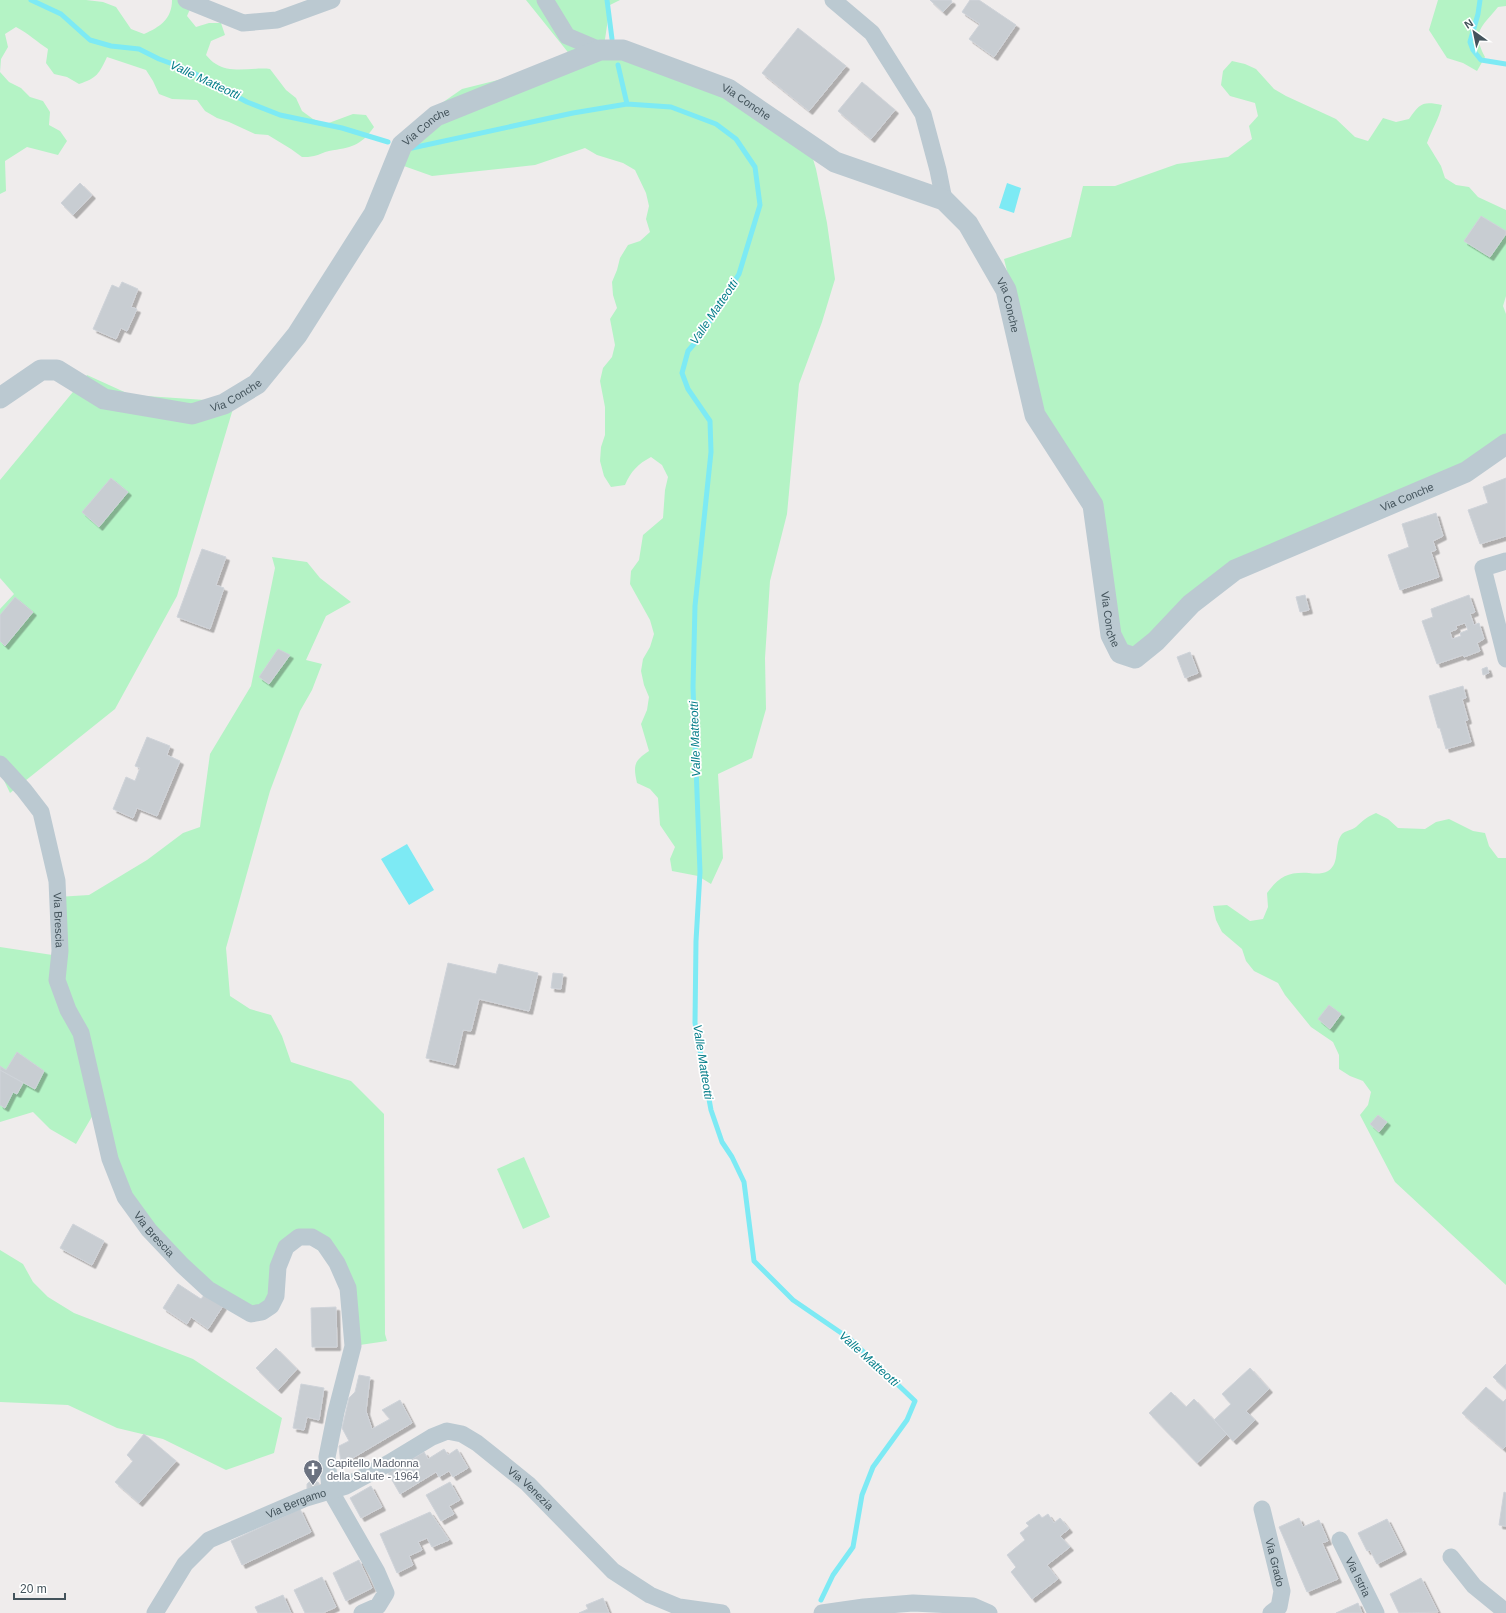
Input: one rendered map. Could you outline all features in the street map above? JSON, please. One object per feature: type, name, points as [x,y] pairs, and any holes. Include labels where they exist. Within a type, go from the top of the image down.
[{"type":"street","points":[[186,0],[243,23],[277,20],[332,0]]},
{"type":"street","points":[[545,0],[567,36],[600,50]]},
{"type":"street","points":[[833,0],[872,33],[923,114],[938,170],[944,200]]},
{"type":"street","name":"Via Conche","points":[[0,398],[41,370],[57,370],[104,399],[192,414],[224,404],[257,384],[297,335],[374,214],[402,145],[436,116],[600,50],[623,50],[728,89],[835,162],[944,200],[968,224],[1006,290],[1035,415],[1093,505],[1111,635],[1120,653],[1135,658],[1156,641],[1191,604],[1235,570],[1466,472],[1506,444]]},
{"type":"street","points":[[1506,561],[1483,568],[1506,659]]},
{"type":"street","name":"Via Brescia","points":[[0,764],[24,790],[41,812],[58,881],[60,951],[57,980],[68,1010],[81,1033],[110,1159],[125,1197],[150,1230],[182,1265],[208,1289],[251,1314],[262,1312],[272,1306],[276,1296],[278,1267],[286,1247],[299,1237],[312,1237],[324,1244],[337,1263],[348,1288],[353,1346],[336,1412],[327,1457],[330,1490]]},
{"type":"street","name":"Via Venezia","points":[[330,1490],[346,1486],[389,1464],[432,1437],[447,1431],[462,1434],[477,1443],[528,1484],[613,1571],[650,1595],[677,1610],[722,1613]]},
{"type":"street","name":"Via Bergamo","points":[[155,1613],[185,1564],[209,1540],[306,1498],[330,1490],[377,1572],[386,1593],[378,1606],[362,1613]]},
{"type":"street","name":"Via Grado","points":[[1262,1509],[1282,1591],[1279,1607],[1271,1613]]},
{"type":"street","name":"Via Istria","points":[[1340,1540],[1376,1613]]},
{"type":"street","points":[[1451,1558],[1474,1586],[1506,1612]]},
{"type":"street","points":[[822,1613],[864,1607],[913,1603],[973,1606],[989,1613]]},
{"type":"green space","points":[[0,0],[86,0],[103,2],[116,7],[131,29],[144,34],[164,22],[170,12],[172,0],[194,0],[187,16],[196,27],[209,23],[221,23],[225,35],[211,41],[206,55],[212,61],[228,69],[270,69],[286,90],[296,98],[302,111],[313,119],[326,124],[353,114],[366,115],[374,127],[364,139],[354,145],[327,151],[310,157],[302,157],[268,135],[255,134],[217,118],[205,111],[197,100],[172,99],[159,94],[146,70],[107,57],[97,75],[90,80],[79,84],[67,77],[54,74],[46,63],[48,49],[16,27],[5,34],[8,47],[1,59],[0,72]]},
{"type":"green space","points":[[526,0],[620,0],[610,5],[603,53],[628,50],[805,132],[816,169],[827,223],[835,279],[822,322],[799,384],[787,514],[770,581],[765,658],[766,709],[752,758],[718,774],[723,858],[711,884],[698,876],[672,871],[670,859],[675,847],[660,825],[658,798],[650,789],[637,783],[635,772],[636,764],[640,758],[649,751],[641,724],[647,710],[649,697],[644,685],[641,671],[643,659],[650,647],[654,634],[650,620],[630,584],[631,571],[639,560],[643,535],[663,518],[665,490],[668,477],[662,465],[651,457],[635,468],[625,485],[611,487],[604,476],[600,461],[601,447],[605,435],[605,407],[600,381],[603,368],[612,357],[615,345],[610,319],[617,308],[613,295],[612,282],[620,258],[628,245],[640,241],[650,232],[646,219],[649,206],[646,193],[635,170],[623,163],[597,155],[585,148],[535,165],[432,176],[401,165],[416,121],[462,89],[575,61]]},
{"type":"green space","points":[[1438,0],[1506,0],[1506,6],[1498,7],[1480,30],[1479,41],[1485,57],[1477,71],[1463,63],[1447,58],[1429,30]]},
{"type":"green space","points":[[1232,61],[1245,64],[1256,69],[1274,89],[1336,119],[1355,137],[1368,141],[1383,118],[1396,122],[1409,119],[1422,104],[1430,103],[1442,105],[1427,143],[1441,166],[1445,178],[1456,185],[1469,187],[1478,197],[1506,210],[1506,296],[1503,306],[1506,314],[1506,448],[1274,552],[1141,649],[1120,643],[1094,520],[1042,411],[1004,259],[1071,237],[1083,186],[1115,186],[1177,164],[1228,157],[1252,139],[1249,126],[1258,116],[1255,103],[1230,96],[1221,85],[1223,71]]},
{"type":"green space","points":[[0,72],[9,82],[21,88],[30,97],[43,101],[50,112],[49,125],[60,131],[67,141],[58,155],[27,147],[5,161],[6,191],[0,194]]},
{"type":"green space","points":[[87,375],[131,395],[235,402],[177,596],[115,709],[10,793],[0,772],[0,609],[14,594],[0,578],[0,480]]},
{"type":"green space","points":[[272,557],[307,562],[320,578],[351,602],[326,616],[306,660],[322,664],[312,690],[300,711],[270,791],[226,948],[230,996],[250,1009],[271,1015],[282,1036],[291,1062],[351,1081],[384,1114],[385,1334],[387,1341],[353,1346],[337,1263],[299,1237],[262,1312],[208,1289],[125,1197],[97,1108],[76,1144],[50,1129],[33,1112],[0,1122],[0,947],[59,956],[57,897],[89,895],[147,860],[183,833],[200,827],[210,754],[251,686],[275,568]]},
{"type":"green space","points":[[1376,813],[1388,819],[1398,828],[1425,829],[1436,822],[1449,819],[1473,831],[1485,833],[1489,846],[1498,858],[1506,858],[1506,1285],[1395,1182],[1360,1115],[1368,1105],[1371,1092],[1363,1081],[1350,1076],[1339,1069],[1339,1055],[1333,1042],[1311,1027],[1285,995],[1278,983],[1254,971],[1246,961],[1242,949],[1222,932],[1216,920],[1213,906],[1227,905],[1250,921],[1263,919],[1268,907],[1267,893],[1280,879],[1295,873],[1319,874],[1328,871],[1332,868],[1336,859],[1339,838],[1342,834],[1354,828]]},
{"type":"green space","points":[[524,1157],[550,1217],[523,1229],[497,1169]]},
{"type":"green space","points":[[0,1250],[23,1264],[33,1282],[48,1297],[74,1313],[193,1359],[282,1418],[274,1453],[226,1470],[163,1439],[117,1428],[68,1405],[0,1402]]},
{"type":"water","points":[[1007,183],[1021,188],[1014,213],[999,208]]},
{"type":"water","points":[[407,844],[434,890],[409,905],[381,859]]},
{"type":"building","points":[[930,0],[951,0],[952,2],[943,12]]},
{"type":"building","points":[[970,0],[979,0],[1016,25],[994,57],[969,39],[980,24],[962,12]]},
{"type":"building","points":[[798,28],[846,66],[809,111],[762,73]]},
{"type":"building","points":[[862,82],[895,110],[871,139],[838,111]]},
{"type":"building","points":[[80,183],[92,195],[73,215],[61,203]]},
{"type":"building","points":[[1481,216],[1506,231],[1506,234],[1490,257],[1464,241]]},
{"type":"building","points":[[122,282],[138,289],[131,307],[137,309],[127,331],[121,328],[116,339],[93,329],[112,285],[119,288]]},
{"type":"building","points":[[111,478],[128,492],[99,527],[82,512]]},
{"type":"building","points":[[1506,478],[1506,536],[1480,544],[1468,510],[1488,503],[1483,487]]},
{"type":"building","points":[[1436,513],[1443,536],[1433,541],[1436,550],[1431,552],[1439,577],[1400,590],[1388,555],[1409,547],[1402,524]]},
{"type":"building","points":[[202,549],[226,557],[216,585],[224,588],[210,629],[177,617]]},
{"type":"building","points":[[1305,595],[1309,610],[1300,612],[1296,597]]},
{"type":"building","points":[[1469,595],[1475,612],[1470,614],[1474,625],[1479,623],[1484,639],[1477,643],[1480,651],[1437,664],[1422,621],[1433,617],[1431,609]],"holes":[[[1465,623],[1468,630],[1460,633],[1461,636],[1452,639],[1450,632],[1457,629],[1456,626]]]},
{"type":"building","points":[[15,597],[33,612],[5,646],[0,641],[0,615]]},
{"type":"building","points":[[278,649],[290,655],[269,684],[259,677]]},
{"type":"building","points":[[1190,652],[1198,673],[1185,678],[1177,657]]},
{"type":"building","points":[[1487,667],[1489,673],[1483,675],[1482,669]]},
{"type":"building","points":[[1463,686],[1466,698],[1462,699],[1468,720],[1465,721],[1471,742],[1446,749],[1440,728],[1438,728],[1429,696]]},
{"type":"building","points":[[147,737],[170,746],[167,755],[180,761],[157,816],[137,808],[133,818],[113,809],[126,777],[135,781],[140,768],[135,766]]},
{"type":"building","points":[[448,963],[496,974],[499,964],[538,973],[529,1011],[479,999],[471,1031],[463,1030],[455,1065],[426,1058]]},
{"type":"building","points":[[553,973],[563,974],[561,989],[551,988]]},
{"type":"building","points":[[1329,1005],[1341,1014],[1330,1029],[1318,1019]]},
{"type":"building","points":[[17,1052],[44,1071],[35,1089],[0,1070],[0,1066],[6,1070]]},
{"type":"building","points":[[0,1070],[23,1083],[17,1094],[13,1092],[5,1108],[0,1105]]},
{"type":"building","points":[[1378,1115],[1387,1122],[1379,1132],[1370,1124]]},
{"type":"building","points":[[73,1224],[104,1241],[92,1265],[60,1248]]},
{"type":"building","points":[[178,1284],[201,1299],[205,1294],[223,1306],[208,1329],[191,1317],[187,1324],[163,1308]]},
{"type":"building","points":[[336,1307],[337,1347],[312,1347],[311,1308]]},
{"type":"building","points":[[276,1348],[297,1369],[278,1390],[256,1368]]},
{"type":"building","points":[[1506,1364],[1506,1389],[1493,1377]]},
{"type":"building","points":[[1250,1368],[1269,1389],[1246,1411],[1255,1420],[1233,1441],[1214,1420],[1231,1404],[1222,1394]]},
{"type":"building","points":[[359,1375],[370,1377],[366,1411],[372,1429],[390,1419],[382,1410],[400,1400],[412,1423],[341,1465],[339,1446],[349,1441],[342,1428],[349,1398],[355,1392]]},
{"type":"building","points":[[301,1384],[324,1388],[319,1420],[307,1417],[304,1430],[293,1428]]},
{"type":"building","points":[[1486,1387],[1503,1402],[1506,1399],[1506,1446],[1503,1449],[1462,1413]]},
{"type":"building","points":[[1171,1392],[1186,1407],[1194,1399],[1227,1434],[1197,1463],[1149,1413]]},
{"type":"building","points":[[144,1434],[176,1461],[139,1503],[115,1482],[133,1461],[127,1455]]},
{"type":"building","points":[[444,1449],[448,1455],[457,1449],[468,1468],[453,1477],[449,1471],[439,1477],[436,1472],[400,1494],[388,1473],[424,1452],[428,1459]]},
{"type":"building","name":"Capitello Madonna della Salute - 1964","points":[[310,1481],[316,1481],[319,1483],[319,1488],[311,1490],[307,1489],[307,1484]]},
{"type":"building","points":[[450,1482],[460,1500],[449,1506],[454,1514],[441,1521],[426,1495]]},
{"type":"building","points":[[371,1486],[382,1507],[361,1518],[350,1498]]},
{"type":"building","points":[[1504,1492],[1506,1493],[1506,1526],[1499,1525]]},
{"type":"building","points":[[300,1509],[311,1532],[242,1565],[231,1541]]},
{"type":"building","points":[[430,1512],[449,1540],[432,1547],[427,1538],[418,1542],[422,1550],[409,1556],[413,1565],[397,1573],[380,1534]]},
{"type":"building","points":[[1039,1514],[1042,1518],[1048,1514],[1054,1523],[1060,1518],[1069,1529],[1060,1536],[1070,1547],[1047,1565],[1058,1579],[1032,1599],[1011,1572],[1016,1567],[1007,1555],[1025,1540],[1020,1533],[1029,1526],[1026,1523]]},
{"type":"building","points":[[1299,1518],[1303,1527],[1319,1520],[1328,1541],[1322,1543],[1338,1579],[1307,1592],[1279,1527]]},
{"type":"building","points":[[1387,1519],[1403,1551],[1377,1564],[1370,1550],[1367,1551],[1358,1533]]},
{"type":"building","points":[[359,1560],[372,1588],[346,1601],[333,1573]]},
{"type":"building","points":[[322,1577],[336,1607],[323,1613],[305,1613],[294,1590]]},
{"type":"building","points":[[1421,1578],[1438,1612],[1399,1613],[1390,1594]]},
{"type":"building","points":[[283,1595],[291,1613],[258,1613],[255,1607]]},
{"type":"building","points":[[603,1598],[609,1613],[579,1613],[588,1609],[586,1605]]},
{"type":"building","points":[[1358,1603],[1362,1613],[1336,1613]]},
{"type":"waterway","name":"Valle Matteotti","points":[[31,0],[61,14],[90,40],[111,46],[139,49],[159,59],[186,69],[247,102],[280,115],[342,128],[388,142]]},
{"type":"waterway","points":[[607,0],[612,39]]},
{"type":"waterway","points":[[1480,0],[1478,14],[1470,42],[1473,50],[1481,60],[1506,64]]},
{"type":"waterway","points":[[618,65],[627,104]]},
{"type":"waterway","name":"Valle Matteotti","points":[[412,148],[573,113],[627,104],[671,107],[716,124],[736,139],[755,167],[760,205],[739,274],[700,337],[688,351],[682,373],[688,389],[710,421],[711,452],[695,606],[693,687],[700,872],[696,941],[695,1023],[711,1110],[722,1142],[732,1157],[744,1182],[754,1261],[793,1300],[850,1339],[915,1401],[907,1420],[873,1467],[862,1495],[853,1547],[833,1575],[821,1600]]},
{"type":"place","name":"Capitello Madonna della Salute - 1964","points":[[313,1486]]}]
